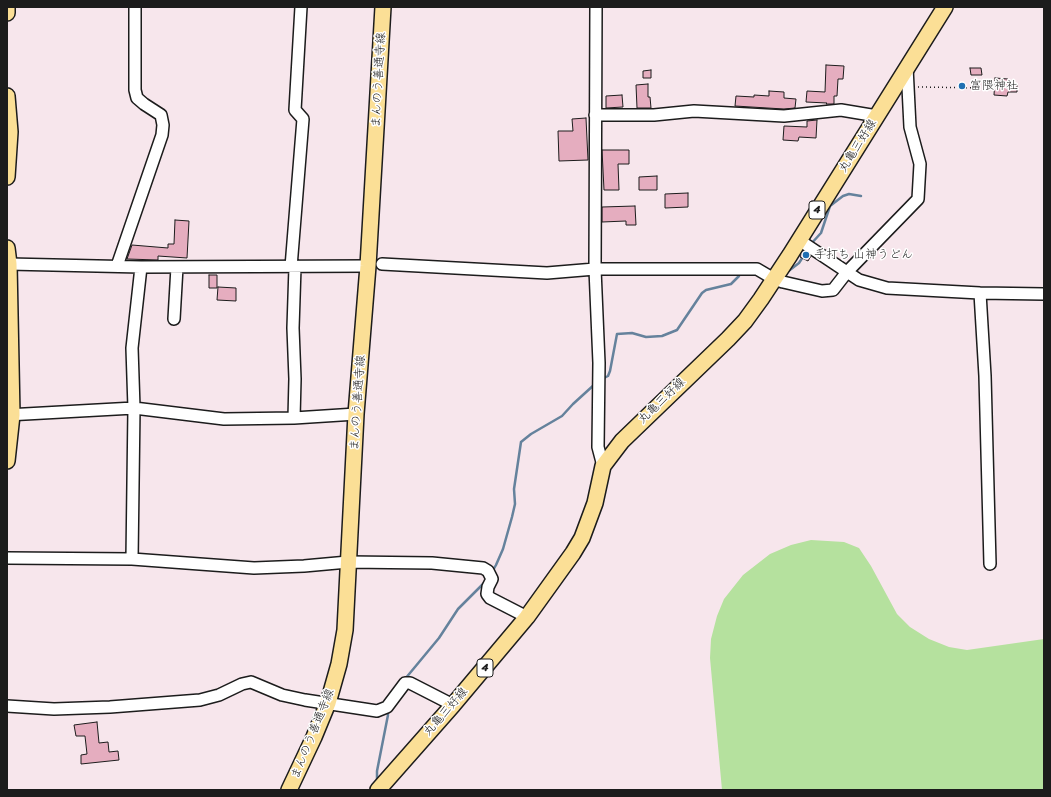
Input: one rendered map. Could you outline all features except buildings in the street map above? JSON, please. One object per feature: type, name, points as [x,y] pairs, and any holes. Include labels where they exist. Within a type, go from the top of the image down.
[{"type":"main road","points":[[7,7],[7,13]]},
{"type":"main road","name":"まんのう善通寺線","points":[[289,790],[314,737],[328,702],[339,664],[345,630],[356,414],[375,265],[383,7]]},
{"type":"main road","name":"丸亀三好線","points":[[378,790],[453,705],[527,617],[573,553],[582,538],[595,503],[603,466],[622,441],[745,321],[802,242],[876,116],[945,7]]},
{"type":"main road","points":[[7,96],[10,132],[7,177]]},
{"type":"main road","points":[[7,248],[9,264],[9,415],[7,461]]},
{"type":"street","points":[[117,266],[162,135],[163,125],[161,115],[137,98],[134,90],[135,7]]},
{"type":"street","points":[[294,418],[295,379],[293,267],[304,119],[295,110],[302,7]]},
{"type":"street","points":[[596,7],[595,115],[596,269],[599,375],[598,447],[603,466]]},
{"type":"street","points":[[9,264],[141,267],[293,267],[375,265],[547,273],[596,269],[758,270],[774,279],[822,291],[833,290],[847,272],[918,199],[920,164],[910,127],[907,67]]},
{"type":"street","points":[[595,115],[654,115],[694,112],[784,116],[841,110],[876,116]]},
{"type":"street","points":[[802,242],[859,280],[886,288],[980,293],[1044,294]]},
{"type":"street","points":[[132,558],[134,408],[132,348],[141,267]]},
{"type":"street","points":[[174,319],[176,267]]},
{"type":"street","points":[[980,293],[985,376],[990,564]]},
{"type":"street","points":[[9,415],[134,408],[224,419],[294,418],[356,414]]},
{"type":"street","points":[[7,558],[132,558],[254,568],[348,562],[432,563],[483,568],[488,571],[492,579],[487,594],[490,598],[527,617]]},
{"type":"street","points":[[7,706],[54,709],[110,707],[200,700],[219,695],[242,684],[250,682],[282,695],[377,711],[387,707],[405,683],[410,683],[453,705]]},
{"type":"path","points":[[908,87],[992,88]]},
{"type":"green space","points":[[811,540],[844,542],[859,548],[871,566],[897,614],[910,627],[929,639],[949,647],[967,650],[1044,639],[1044,790],[722,790],[710,658],[711,639],[717,616],[724,599],[743,575],[770,554],[791,545]]},
{"type":"waterway","points":[[810,245],[821,233],[830,206],[843,196],[849,194],[861,196]]},
{"type":"waterway","points":[[786,273],[799,263],[808,249]]},
{"type":"waterway","points":[[602,379],[608,376],[610,371],[617,334],[632,333],[646,337],[662,336],[677,330],[702,293],[706,290],[731,284],[739,276]]},
{"type":"waterway","points":[[492,572],[503,549],[515,504],[514,489],[521,442],[531,434],[562,416],[595,384]]},
{"type":"waterway","points":[[405,679],[439,638],[458,609],[486,581]]},
{"type":"waterway","points":[[377,782],[377,771],[388,715]]},
{"type":"place","name":"富隈神社","points":[[962,86]]},
{"type":"place","name":"手打ち 山神うどん","points":[[806,255]]}]
